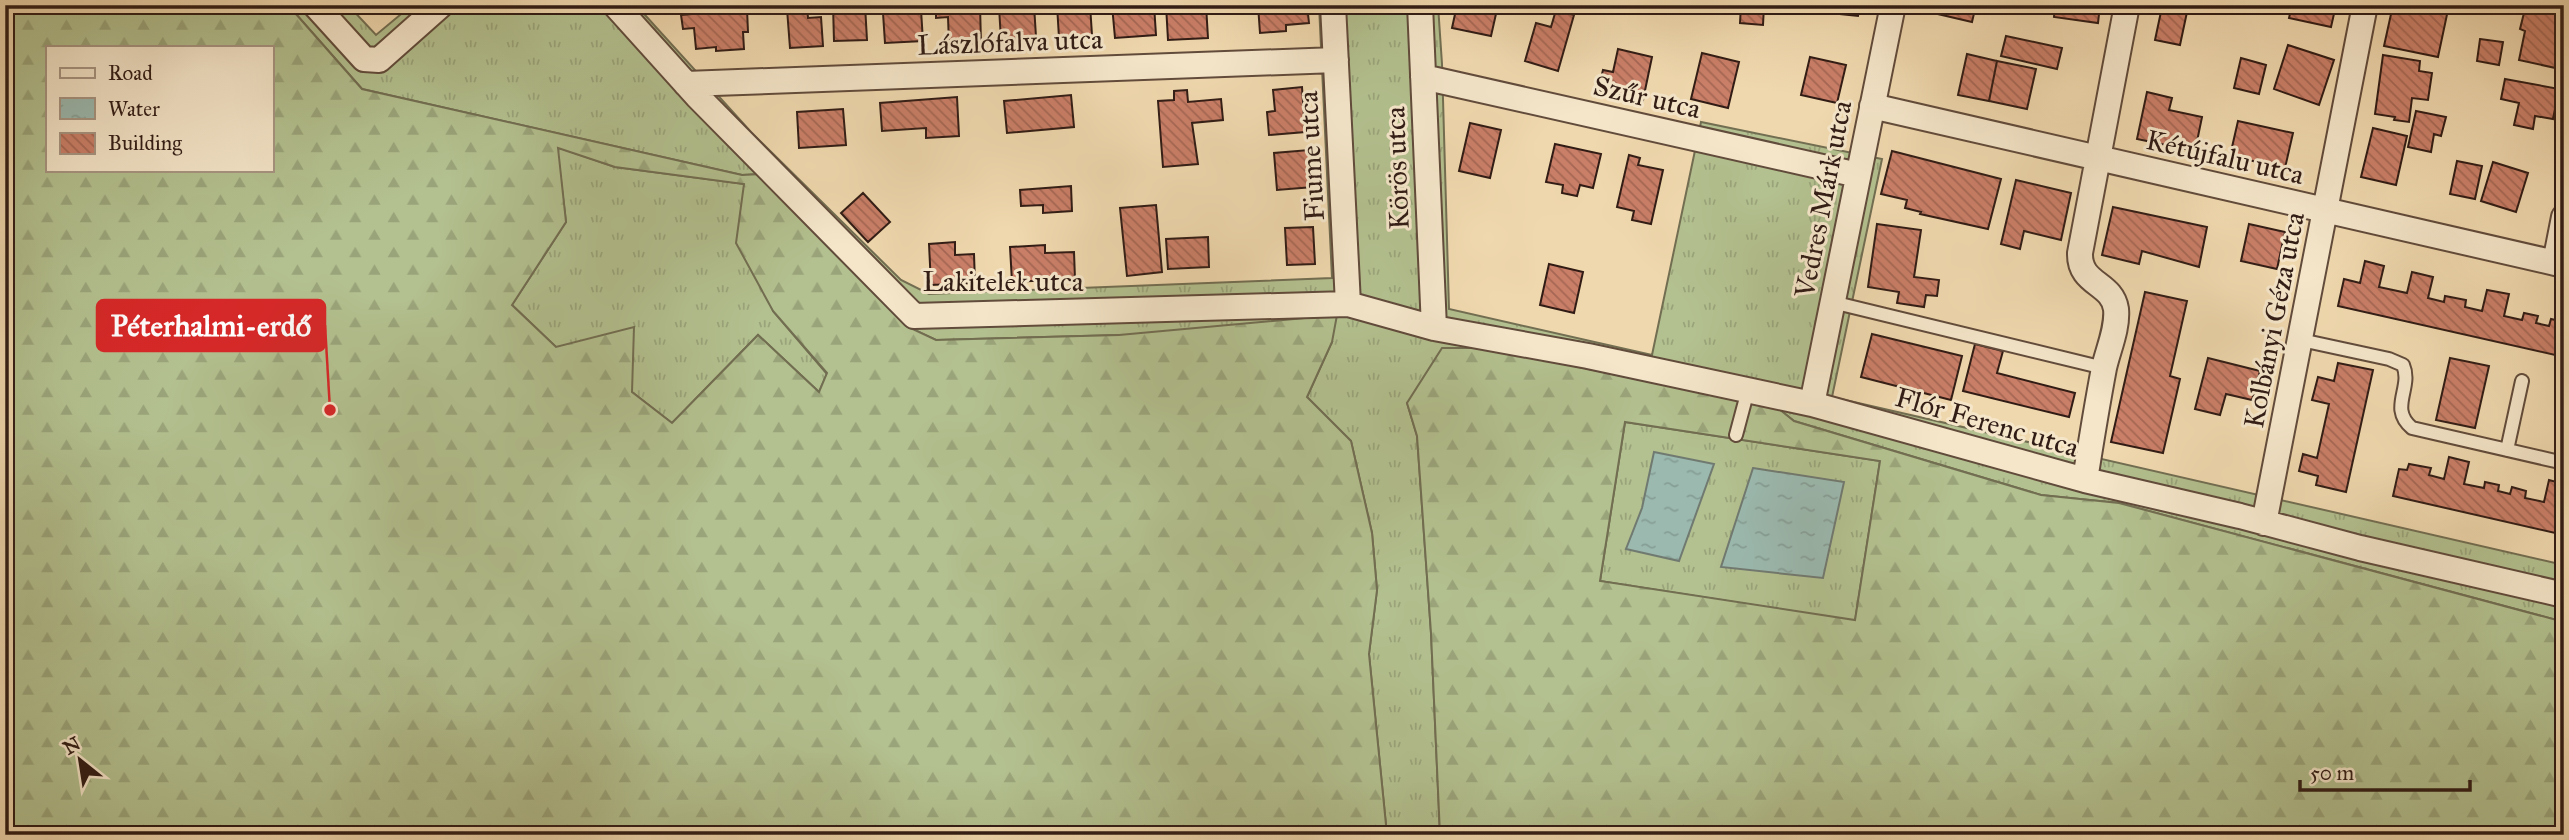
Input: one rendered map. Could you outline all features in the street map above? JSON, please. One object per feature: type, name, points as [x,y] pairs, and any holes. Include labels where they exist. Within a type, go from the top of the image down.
[{"type":"street","points":[[315,5],[364,59],[379,60],[442,5]]},
{"type":"street","name":"Lakitelek utca","points":[[615,5],[686,84],[914,316],[1348,304],[1392,317]]},
{"type":"street","name":"Fiume utca","points":[[1334,5],[1348,304]]},
{"type":"street","name":"Körös utca","points":[[1420,5],[1434,328]]},
{"type":"street","name":"Vedres Márk utca","points":[[1812,404],[1892,5]]},
{"type":"street","points":[[2085,480],[2104,368],[2116,317],[2115,305],[2110,295],[2087,277],[2080,261],[2126,5]]},
{"type":"street","name":"Kolbányi Géza utca","points":[[2264,523],[2327,211],[2365,5]]},
{"type":"street","name":"Lászlófalva utca","points":[[686,84],[1336,60]]},
{"type":"street","name":"Szűr utca","points":[[1423,77],[1858,175]]},
{"type":"street","name":"Kétújfalu utca","points":[[1872,106],[2559,264]]},
{"type":"street","points":[[2559,264],[2564,217]]},
{"type":"street","name":"Flór Ferenc utca","points":[[1392,317],[1434,328],[1588,356],[1812,404],[2085,480],[2564,595]]},
{"type":"lane","points":[[1832,302],[2104,368]]},
{"type":"lane","points":[[2301,340],[2397,361],[2403,365],[2406,370],[2401,408],[2404,421],[2412,428],[2564,463]]},
{"type":"lane","points":[[2507,450],[2522,381]]},
{"type":"lane","points":[[1736,435],[1748,390]]},
{"type":"green space","points":[[5,5],[288,5],[362,89],[742,175],[762,174],[906,326],[936,340],[1119,335],[1337,315],[1332,342],[1307,397],[1351,441],[1372,533],[1377,590],[1369,654],[1387,835],[5,835]],"holes":[[[558,148],[615,167],[744,184],[736,243],[773,311],[827,373],[819,392],[758,335],[672,423],[632,392],[634,327],[556,347],[512,305],[566,222]]]},
{"type":"green space","points":[[288,5],[348,5],[376,35],[412,5],[636,5],[751,132],[901,280],[929,294],[1332,278],[1319,5],[1438,5],[1449,309],[1652,355],[1701,122],[1882,159],[1832,397],[2564,565],[2564,622],[2119,503],[2041,495],[1794,421],[1779,409],[1489,348],[1407,403],[1417,436],[1431,633],[1440,835],[1387,835],[1369,654],[1377,590],[1372,533],[1351,441],[1307,397],[1332,342],[1119,335],[936,340],[906,326],[762,174],[742,175],[362,89]]},
{"type":"green space","points":[[557,147],[615,167],[744,184],[773,311],[827,374],[819,392],[758,335],[672,423],[632,392],[556,347],[512,305],[566,222]]},
{"type":"green space","points":[[1442,348],[1489,348],[1779,409],[1794,421],[2041,495],[2119,503],[2564,622],[2564,835],[1440,835],[1431,633],[1417,436],[1407,403]],"holes":[[[1625,422],[1880,461],[1855,620],[1600,581]]]},
{"type":"green space","points":[[1625,422],[1880,461],[1855,621],[1600,581]]},
{"type":"water","points":[[1654,452],[1714,464],[1679,561],[1626,549],[1642,508]]},
{"type":"water","points":[[1753,468],[1844,482],[1823,578],[1721,567]]},
{"type":"building","points":[[833,5],[865,5],[867,40],[834,41]]},
{"type":"building","points":[[936,5],[980,5],[981,43],[949,44],[948,17],[936,18]]},
{"type":"building","points":[[1034,5],[1036,37],[1001,40],[999,7]]},
{"type":"building","points":[[1057,5],[1090,5],[1092,35],[1059,38]]},
{"type":"building","points":[[1112,5],[1154,5],[1156,35],[1115,38]]},
{"type":"building","points":[[1166,5],[1206,5],[1208,38],[1168,40]]},
{"type":"building","points":[[1258,5],[1307,5],[1309,23],[1286,25],[1286,31],[1260,33]]},
{"type":"building","points":[[1457,5],[1498,5],[1491,36],[1452,28]]},
{"type":"building","points":[[1741,5],[1772,5],[1764,6],[1763,25],[1740,23]]},
{"type":"building","points":[[1822,5],[1860,5],[1858,16],[1821,12]]},
{"type":"building","points":[[1931,5],[1976,5],[1972,22],[1929,12]]},
{"type":"building","points":[[2055,5],[2100,5],[2098,23],[2054,17]]},
{"type":"building","points":[[2292,5],[2336,5],[2331,27],[2289,18]]},
{"type":"building","points":[[2393,5],[2449,5],[2438,57],[2384,46]]},
{"type":"building","points":[[2526,5],[2564,13],[2564,54],[2560,69],[2519,60],[2525,31],[2520,29]]},
{"type":"building","points":[[807,7],[808,18],[821,17],[823,46],[790,48],[787,9]]},
{"type":"building","points":[[2162,7],[2187,12],[2180,45],[2155,40]]},
{"type":"building","points":[[747,9],[748,32],[743,32],[744,49],[696,49],[694,28],[683,29],[681,15]]},
{"type":"building","points":[[921,10],[923,41],[885,43],[883,13]]},
{"type":"building","points":[[1556,10],[1574,15],[1558,71],[1525,61],[1536,23],[1551,27]]},
{"type":"building","points":[[2006,36],[2062,48],[2057,69],[2001,56]]},
{"type":"building","points":[[2480,39],[2503,42],[2499,65],[2477,61]]},
{"type":"building","points":[[2288,45],[2334,60],[2319,105],[2274,89]]},
{"type":"building","points":[[1618,49],[1652,57],[1643,100],[1598,90],[1603,70],[1613,72]]},
{"type":"building","points":[[1702,53],[1739,62],[1728,108],[1691,99]]},
{"type":"building","points":[[1967,54],[1997,61],[1989,101],[1958,95]]},
{"type":"building","points":[[2383,55],[2420,61],[2419,71],[2432,73],[2428,100],[2412,98],[2409,122],[2375,114]]},
{"type":"building","points":[[1810,57],[1846,65],[1837,103],[1801,95]]},
{"type":"building","points":[[2241,58],[2266,65],[2259,94],[2234,88]]},
{"type":"building","points":[[1997,61],[2036,69],[2027,109],[1989,101]]},
{"type":"building","points":[[2505,79],[2559,89],[2553,119],[2535,116],[2533,129],[2514,125],[2519,103],[2501,99]]},
{"type":"building","points":[[1302,87],[1305,132],[1269,135],[1267,112],[1275,111],[1273,90]]},
{"type":"building","points":[[1187,90],[1188,102],[1221,99],[1223,120],[1192,123],[1198,164],[1163,167],[1158,101],[1174,100],[1174,91]]},
{"type":"building","points":[[2147,92],[2172,98],[2169,110],[2202,117],[2195,151],[2137,139]]},
{"type":"building","points":[[1071,95],[1074,127],[1007,133],[1004,101]]},
{"type":"building","points":[[957,97],[959,136],[926,138],[926,128],[882,131],[880,103]]},
{"type":"building","points":[[843,109],[846,145],[799,148],[797,112]]},
{"type":"building","points":[[2416,111],[2446,117],[2441,136],[2434,134],[2431,152],[2408,147]]},
{"type":"building","points":[[2238,121],[2293,133],[2285,168],[2230,156]]},
{"type":"building","points":[[1470,123],[1501,130],[1490,178],[1459,171]]},
{"type":"building","points":[[2373,128],[2407,136],[2396,185],[2361,177]]},
{"type":"building","points":[[1555,144],[1601,154],[1593,188],[1580,185],[1577,196],[1562,193],[1563,185],[1546,182]]},
{"type":"building","points":[[1309,150],[1313,187],[1277,190],[1274,153]]},
{"type":"building","points":[[1892,151],[2001,179],[1988,229],[1920,214],[1921,212],[1905,208],[1907,200],[1881,194]]},
{"type":"building","points":[[1629,155],[1640,158],[1638,165],[1663,170],[1651,224],[1632,220],[1634,211],[1617,207]]},
{"type":"building","points":[[2457,161],[2482,166],[2475,199],[2450,194]]},
{"type":"building","points":[[2493,162],[2528,173],[2516,212],[2481,201]]},
{"type":"building","points":[[2016,180],[2071,193],[2061,240],[2024,231],[2020,249],[2001,244]]},
{"type":"building","points":[[1071,186],[1072,211],[1043,213],[1043,205],[1021,206],[1020,190]]},
{"type":"building","points":[[863,193],[890,222],[868,242],[841,213]]},
{"type":"building","points":[[1156,205],[1162,272],[1127,276],[1120,208]]},
{"type":"building","points":[[2113,207],[2207,227],[2199,267],[2142,251],[2139,264],[2102,255]]},
{"type":"building","points":[[1877,224],[1921,230],[1914,277],[1939,280],[1937,296],[1926,295],[1924,307],[1897,303],[1899,292],[1868,287]]},
{"type":"building","points":[[2249,224],[2285,232],[2277,269],[2241,261]]},
{"type":"building","points":[[1313,227],[1315,264],[1287,265],[1285,228]]},
{"type":"building","points":[[1208,237],[1209,267],[1168,269],[1166,239]]},
{"type":"building","points":[[955,242],[955,255],[974,254],[975,283],[931,285],[929,244]]},
{"type":"building","points":[[1045,245],[1045,253],[1074,252],[1075,279],[1012,282],[1010,247]]},
{"type":"building","points":[[2365,261],[2384,266],[2379,287],[2407,293],[2412,272],[2433,277],[2428,298],[2444,302],[2445,296],[2466,300],[2465,307],[2482,311],[2487,290],[2509,294],[2504,316],[2522,320],[2524,313],[2538,316],[2536,323],[2549,326],[2551,319],[2564,322],[2564,357],[2338,306],[2344,279],[2360,283]]},
{"type":"building","points":[[1549,264],[1583,272],[1574,313],[1540,305]]},
{"type":"building","points":[[2145,292],[2187,301],[2170,376],[2180,379],[2163,453],[2111,442]]},
{"type":"building","points":[[1872,334],[1962,356],[1951,400],[1861,377]]},
{"type":"building","points":[[1975,344],[2003,351],[1997,373],[2075,393],[2069,417],[1963,391]]},
{"type":"building","points":[[2208,358],[2260,371],[2252,400],[2226,394],[2220,415],[2195,409]]},
{"type":"building","points":[[2450,358],[2489,366],[2475,428],[2436,420]]},
{"type":"building","points":[[2338,363],[2373,370],[2346,492],[2316,485],[2318,476],[2299,471],[2303,454],[2317,458],[2329,404],[2312,400],[2318,377],[2334,381]]},
{"type":"building","points":[[2449,457],[2469,462],[2464,484],[2484,488],[2485,482],[2499,485],[2498,491],[2510,494],[2512,487],[2526,491],[2525,498],[2544,502],[2549,480],[2564,484],[2564,535],[2393,496],[2399,469],[2407,470],[2409,464],[2431,468],[2429,475],[2444,479]]},
{"type":"place","name":"Péterhalmi-erdő","points":[[330,410]]}]
